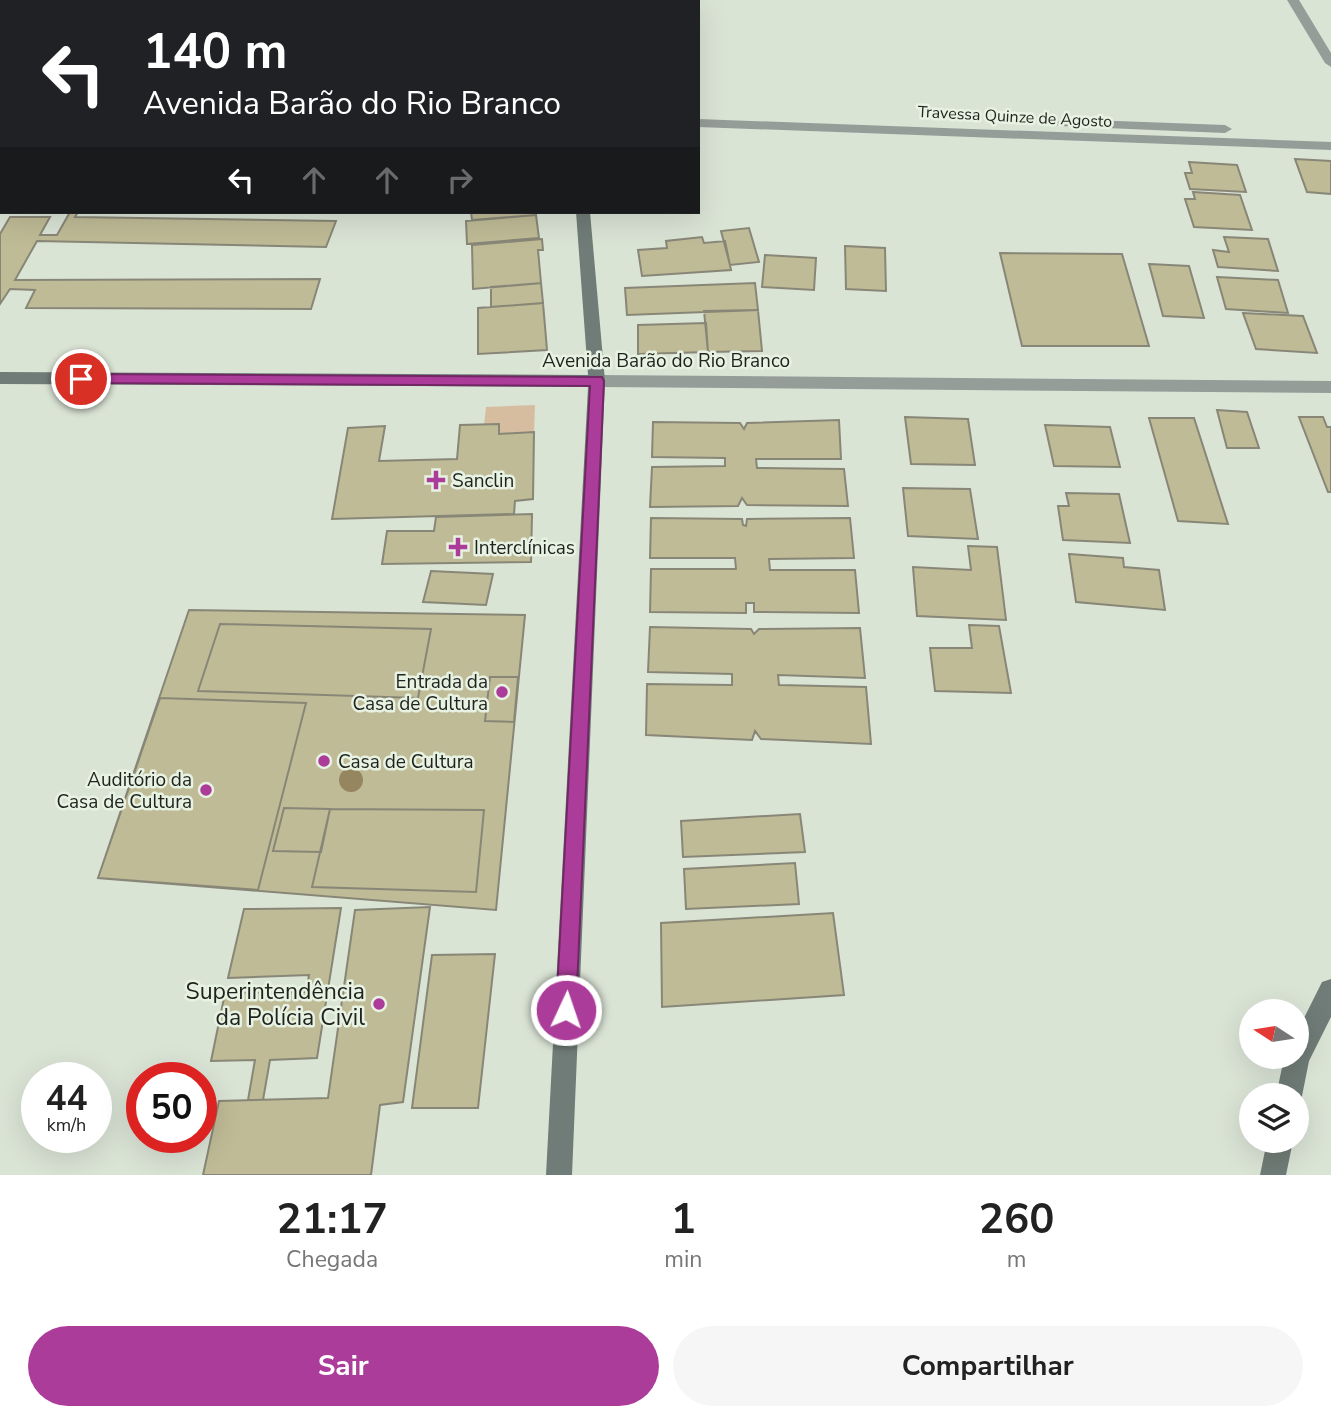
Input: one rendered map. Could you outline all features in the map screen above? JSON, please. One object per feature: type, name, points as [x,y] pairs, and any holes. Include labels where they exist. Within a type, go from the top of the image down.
[{"type":"main road","points":[[559,1175],[597,381],[583,214]]},
{"type":"main road","name":"Avenida Barão do Rio Branco","points":[[0,378],[597,381]]},
{"type":"main road","points":[[1292,1083],[1297,1059],[1331,991]]},
{"type":"main road","points":[[1273,1175],[1278,1153]]},
{"type":"street","points":[[1293,0],[1331,63]]},
{"type":"street","name":"Travessa Quinze de Agosto","points":[[700,111],[1112,131],[1331,146]]},
{"type":"street","name":"Travessa Quinze de Agosto","points":[[700,123],[910,123]]},
{"type":"street","name":"Travessa Quinze de Agosto","points":[[1112,131],[1331,133]]},
{"type":"street","name":"Avenida Barão do Rio Branco","points":[[597,381],[1331,387]]},
{"type":"shaded area","points":[[535,405],[534,432],[499,434],[499,424],[484,425],[486,407]]},
{"type":"building","points":[[1295,159],[1331,161],[1331,194],[1307,192]]},
{"type":"building","points":[[1189,162],[1237,165],[1246,192],[1190,189],[1185,173],[1192,173]]},
{"type":"building","points":[[1193,192],[1240,195],[1252,230],[1194,227],[1185,199],[1195,199]]},
{"type":"building","points":[[69,214],[77,214],[75,217],[336,221],[326,247],[37,241],[15,280],[320,279],[311,309],[26,308],[35,290],[10,289],[0,304],[0,234],[10,217],[50,217],[40,235],[57,235]]},
{"type":"building","points":[[471,214],[536,214],[536,215],[472,220]]},
{"type":"building","points":[[536,215],[539,238],[467,244],[466,221]]},
{"type":"building","points":[[749,228],[759,262],[730,265],[721,231]]},
{"type":"building","points":[[702,237],[704,243],[725,241],[731,270],[642,276],[638,250],[667,248],[666,241]]},
{"type":"building","points":[[1224,237],[1268,239],[1278,271],[1218,267],[1213,250],[1229,252]]},
{"type":"building","points":[[542,239],[543,250],[538,250],[541,283],[473,289],[472,245]]},
{"type":"building","points":[[845,246],[885,248],[886,291],[846,289]]},
{"type":"building","points":[[1000,253],[1122,254],[1149,346],[1022,346]]},
{"type":"building","points":[[765,255],[816,258],[814,290],[762,287]]},
{"type":"building","points":[[1149,264],[1189,266],[1204,318],[1163,316]]},
{"type":"building","points":[[1217,277],[1278,280],[1288,313],[1226,309]]},
{"type":"building","points":[[541,283],[543,303],[491,307],[491,287]]},
{"type":"building","points":[[755,283],[758,310],[627,315],[625,288]]},
{"type":"building","points":[[543,303],[547,350],[478,354],[478,308]]},
{"type":"building","points":[[758,310],[762,351],[708,352],[704,311]]},
{"type":"building","points":[[1243,313],[1303,316],[1317,353],[1256,349]]},
{"type":"building","points":[[706,323],[708,352],[638,354],[638,325]]},
{"type":"building","points":[[1217,410],[1247,412],[1259,448],[1227,448]]},
{"type":"building","points":[[905,417],[968,419],[975,465],[911,464]]},
{"type":"building","points":[[1299,417],[1323,417],[1327,427],[1331,427],[1331,492],[1328,492]]},
{"type":"building","points":[[1149,418],[1194,418],[1228,524],[1178,521]]},
{"type":"building","points":[[839,420],[841,459],[756,459],[757,468],[844,469],[848,506],[747,505],[742,498],[738,506],[650,507],[652,467],[725,466],[725,458],[652,457],[653,422],[740,423],[744,429],[747,423]]},
{"type":"building","name":"Sanclin","points":[[499,424],[499,434],[534,432],[533,499],[515,501],[514,514],[332,519],[348,428],[385,426],[379,461],[457,459],[460,425]]},
{"type":"building","points":[[1045,425],[1110,427],[1120,467],[1054,466]]},
{"type":"building","points":[[903,488],[970,489],[978,539],[908,536]]},
{"type":"building","points":[[1066,493],[1119,494],[1130,543],[1063,540],[1058,506],[1069,506]]},
{"type":"building","name":"Interclínicas","points":[[532,514],[531,562],[382,564],[387,531],[434,531],[436,517]]},
{"type":"building","points":[[651,518],[742,519],[743,525],[746,526],[747,519],[850,518],[854,558],[769,559],[770,570],[855,570],[859,613],[754,612],[754,603],[746,603],[746,613],[650,612],[651,569],[736,569],[735,558],[650,558]]},
{"type":"building","points":[[968,546],[997,547],[1006,620],[917,616],[913,567],[971,570]]},
{"type":"building","points":[[1069,554],[1123,558],[1124,567],[1159,570],[1165,610],[1076,602]]},
{"type":"building","points":[[431,571],[493,574],[486,605],[423,602]]},
{"type":"building","name":"Casa de Cultura","points":[[189,610],[525,615],[496,910],[98,878]]},
{"type":"building","name":"Casa de Cultura","points":[[220,624],[431,629],[418,698],[198,691]]},
{"type":"building","points":[[969,625],[999,626],[1011,693],[935,691],[930,648],[972,648]]},
{"type":"building","points":[[650,627],[751,629],[754,634],[759,629],[860,628],[865,678],[778,675],[779,685],[866,687],[871,744],[761,739],[755,731],[752,740],[646,735],[647,684],[732,685],[732,674],[648,672]]},
{"type":"building","name":"Entrada da Casa de Cultura","points":[[490,677],[518,677],[514,722],[485,721]]},
{"type":"building","name":"Auditório da Casa de Cultura","points":[[160,698],[306,703],[258,890],[98,878]]},
{"type":"building","points":[[284,808],[330,809],[321,852],[273,851]]},
{"type":"building","points":[[330,809],[484,810],[476,892],[312,887]]},
{"type":"building","points":[[800,814],[805,852],[683,857],[681,821]]},
{"type":"building","points":[[795,863],[799,904],[686,909],[684,869]]},
{"type":"building","name":"Superintendência da Polícia Civil","points":[[430,907],[403,1102],[380,1105],[371,1175],[203,1175],[208,1153],[217,1153],[219,1101],[328,1098],[355,910]]},
{"type":"building","name":"Superintendência da Polícia Civil","points":[[341,908],[317,1058],[270,1060],[263,1100],[248,1100],[255,1060],[211,1061],[225,993],[306,992],[309,975],[228,978],[244,909]]},
{"type":"building","points":[[833,913],[844,995],[662,1007],[661,923]]},
{"type":"building","name":"Superintendência da Polícia Civil","points":[[495,954],[478,1108],[412,1108],[432,955]]},
{"type":"place","name":"Sanclin","points":[[436,480]]},
{"type":"place","name":"Interclínicas","points":[[458,547]]},
{"type":"place","name":"Entrada da Casa de Cultura","points":[[502,692]]},
{"type":"place","name":"Casa de Cultura","points":[[324,761]]},
{"type":"place","name":"Auditório da Casa de Cultura","points":[[206,790]]},
{"type":"place","name":"Superintendência da Polícia Civil","points":[[379,1004]]},
{"type":"route","points":[[81,379],[597,381],[566,1010]]}]
